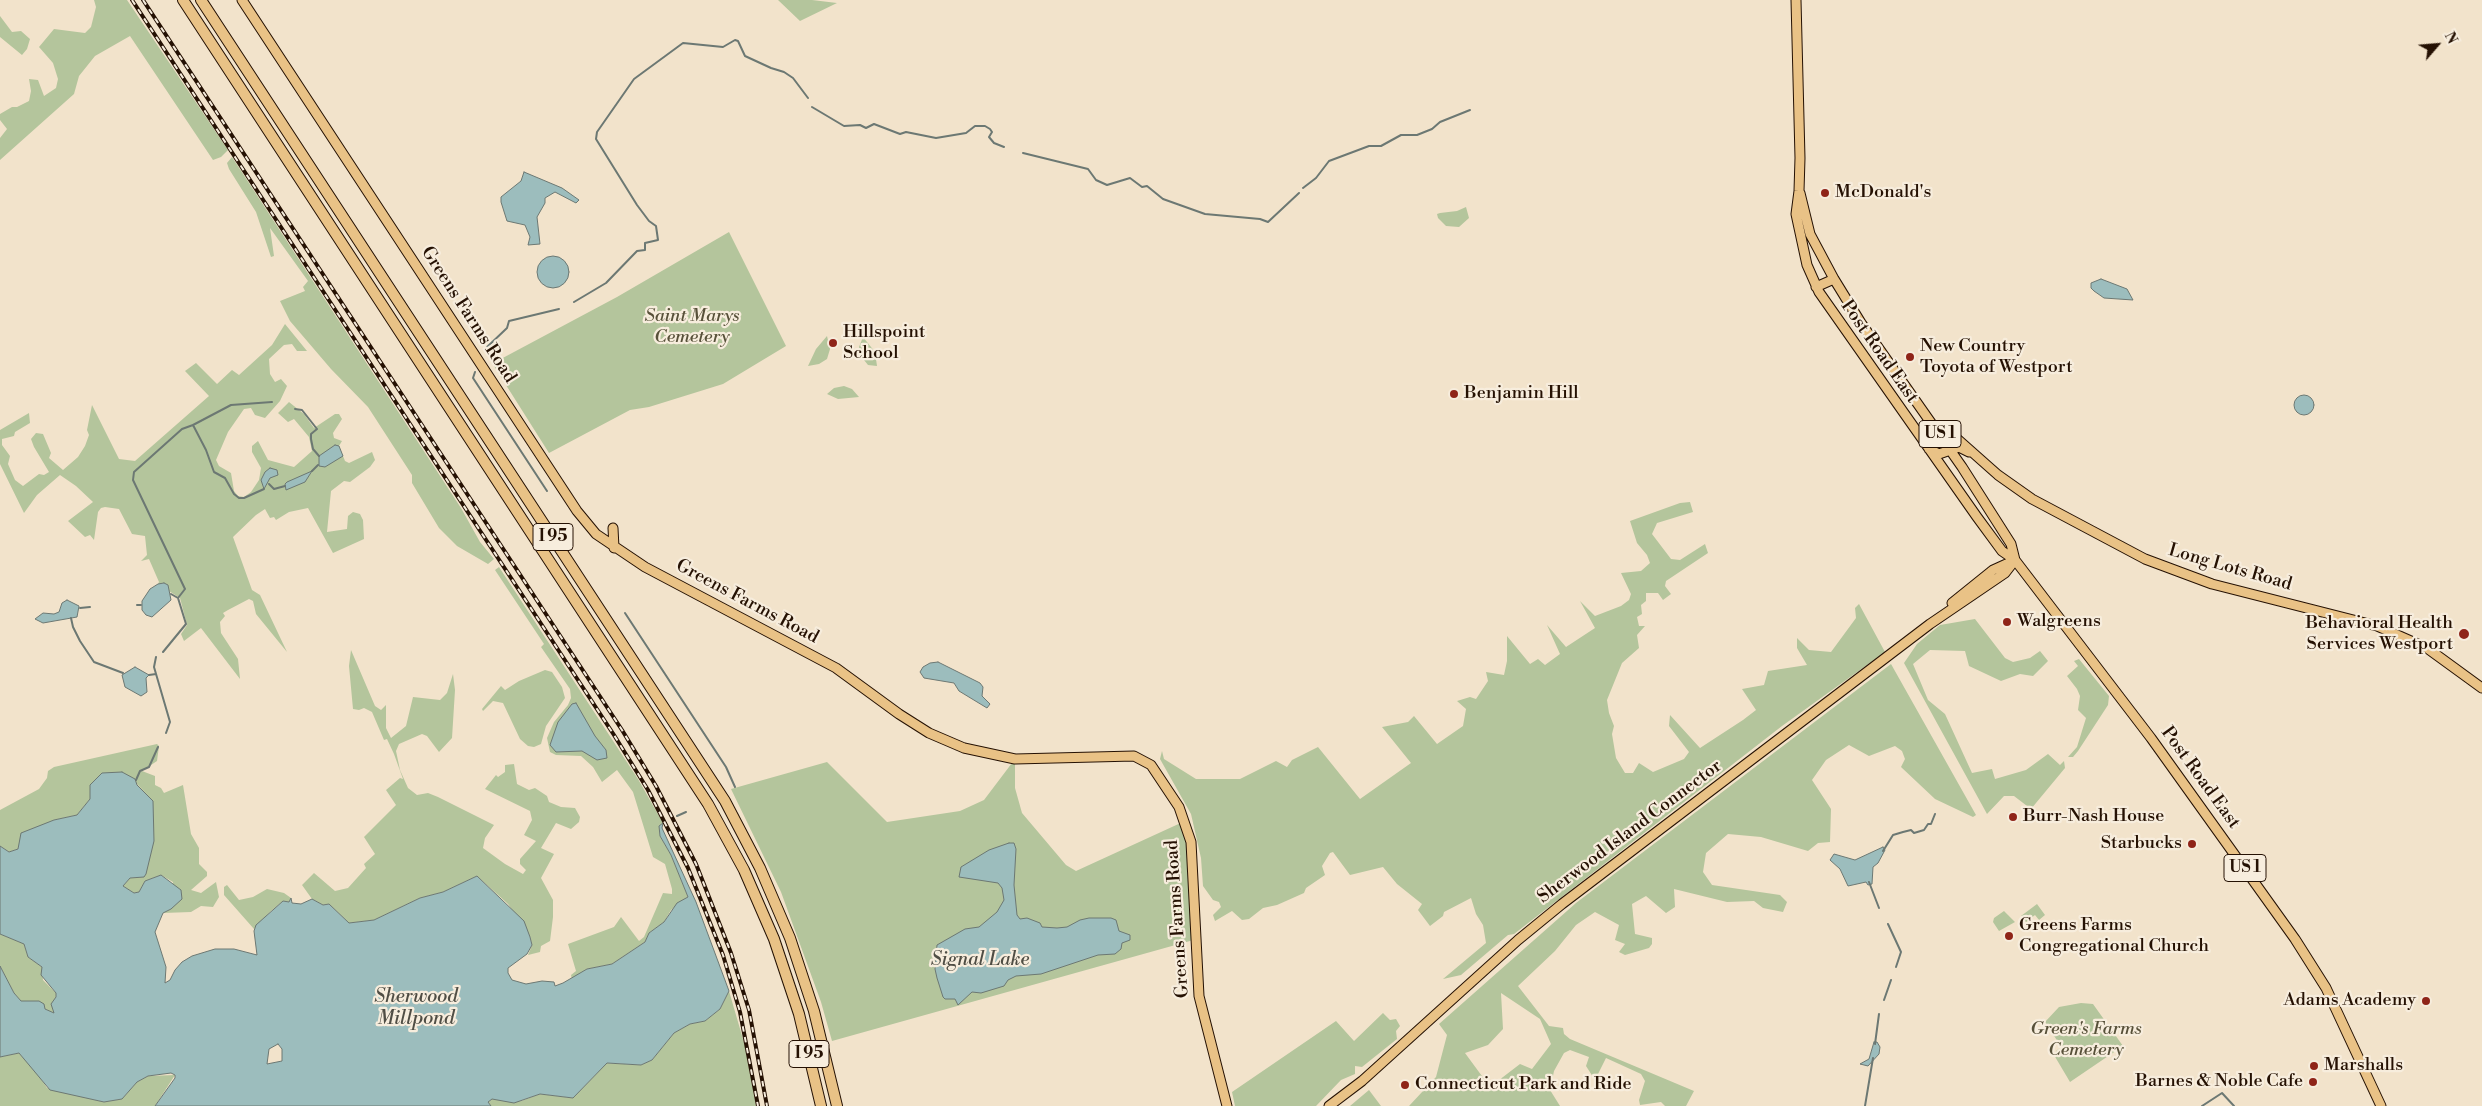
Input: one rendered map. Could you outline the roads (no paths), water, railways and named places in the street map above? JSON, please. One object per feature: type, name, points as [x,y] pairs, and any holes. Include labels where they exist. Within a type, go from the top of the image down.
[{"type":"highway","name":"I 95","points":[[183,0],[713,812],[744,870],[774,939],[798,1014],[821,1106]]},
{"type":"highway","name":"I 95","points":[[201,0],[725,801],[760,868],[790,938],[816,1020],[837,1106]]},
{"type":"main road","name":"Greens Farms Road","points":[[242,0],[590,528],[614,548],[645,567],[836,668],[899,714],[930,733],[964,748],[1015,759],[1134,756],[1151,765],[1179,807],[1191,842],[1199,996],[1227,1106]]},
{"type":"main road","name":"Post Road East","points":[[1796,0],[1800,191],[1810,234],[1854,314],[1951,450],[2011,544],[2015,560]]},
{"type":"main road","name":"Post Road East","points":[[1800,191],[1796,206],[1798,227],[1807,265],[1816,287],[1926,447],[2002,551],[2015,560],[2166,759],[2307,956],[2331,998],[2381,1106]]},
{"type":"main road","points":[[1816,287],[1834,280]]},
{"type":"main road","name":"Long Lots Road","points":[[1940,434],[1954,436],[2032,499],[2145,559],[2212,584],[2352,618],[2384,629],[2428,648],[2482,688]]},
{"type":"main road","name":"Long Lots Road","points":[[1926,447],[1939,454],[1962,447],[1978,457]]},
{"type":"main road","points":[[612,528],[614,548]]},
{"type":"main road","points":[[1988,531],[1998,556],[1993,570]]},
{"type":"main road","name":"Sherwood Island Connector","points":[[1930,624],[1993,570],[2015,560]]},
{"type":"main road","name":"Sherwood Island Connector","points":[[1329,1106],[1362,1081],[1547,916],[1930,624],[2005,573],[2015,560]]},
{"type":"main road","name":"Sherwood Island Connector","points":[[1339,1106],[1362,1081]]},
{"type":"water","points":[[524,172],[562,188],[579,200],[576,203],[555,192],[545,198],[545,203],[537,217],[540,244],[528,245],[530,237],[525,225],[507,221],[501,202],[501,197],[521,181]]},
{"type":"water","points":[[553,256],[559,257],[564,261],[568,266],[568,278],[564,283],[559,287],[553,288],[547,287],[542,283],[538,278],[537,272],[538,266],[542,261],[547,257]]},
{"type":"water","points":[[2101,279],[2127,289],[2133,300],[2104,298],[2091,288],[2091,283]]},
{"type":"water","points":[[2300,395],[2308,395],[2314,401],[2314,409],[2308,415],[2300,415],[2294,409],[2294,401]]},
{"type":"water","points":[[335,445],[339,446],[343,456],[325,467],[319,466],[319,456]]},
{"type":"water","points":[[270,468],[277,470],[278,475],[270,478],[264,489],[261,480],[265,472]]},
{"type":"water","points":[[312,471],[305,482],[286,490],[285,484],[287,482]]},
{"type":"water","points":[[164,583],[168,585],[171,600],[152,617],[146,615],[142,610],[142,601],[150,589]]},
{"type":"water","points":[[67,600],[79,606],[77,617],[43,623],[35,619],[43,613],[54,614],[59,612],[62,603]]},
{"type":"water","points":[[938,662],[980,683],[983,687],[982,696],[990,704],[987,708],[959,691],[954,683],[924,678],[920,672],[923,667],[930,663]]},
{"type":"water","points":[[135,667],[149,675],[146,678],[147,692],[141,696],[125,687],[122,675]]},
{"type":"water","points":[[576,703],[595,736],[606,750],[607,758],[597,760],[582,751],[556,752],[550,745],[558,722],[572,704]]},
{"type":"water","name":"Sherwood Millpond","points":[[122,772],[135,779],[137,785],[153,801],[154,841],[146,874],[144,877],[130,878],[123,886],[134,893],[139,892],[145,881],[161,875],[181,890],[182,899],[171,909],[163,913],[155,932],[166,967],[165,983],[170,980],[182,962],[192,956],[215,949],[234,949],[257,955],[254,931],[256,925],[283,901],[289,902],[291,898],[292,903],[301,904],[312,899],[323,905],[329,904],[349,923],[374,920],[420,898],[443,892],[477,876],[524,921],[530,937],[532,945],[527,954],[508,968],[508,973],[512,980],[526,984],[542,981],[554,982],[555,986],[587,969],[612,964],[645,942],[649,933],[664,922],[677,903],[688,897],[671,855],[660,836],[659,826],[663,823],[662,828],[696,902],[729,991],[720,1009],[705,1021],[690,1024],[674,1033],[652,1060],[641,1065],[607,1063],[573,1098],[540,1094],[514,1103],[492,1099],[488,1102],[491,1106],[155,1106],[175,1078],[175,1075],[171,1073],[148,1076],[137,1082],[122,1099],[104,1102],[50,1090],[19,1053],[0,1057],[0,966],[14,993],[21,1001],[39,1001],[44,1004],[45,1009],[54,1013],[51,1004],[56,997],[56,993],[41,975],[42,967],[28,957],[24,944],[0,934],[0,846],[9,852],[18,849],[21,833],[54,820],[77,815],[90,799],[90,785],[102,773]],"holes":[[[278,1044],[282,1049],[282,1061],[267,1064],[269,1049]]]},
{"type":"water","name":"Signal Lake","points":[[1014,843],[1016,849],[1014,885],[1017,915],[1020,919],[1027,918],[1040,923],[1042,927],[1057,928],[1067,927],[1080,920],[1089,918],[1111,918],[1116,920],[1119,931],[1130,935],[1130,940],[1122,943],[1121,949],[1115,954],[1098,955],[1041,974],[1016,976],[1008,980],[1004,986],[981,993],[972,992],[958,1005],[955,999],[945,999],[943,997],[935,969],[937,945],[965,929],[979,927],[997,912],[1004,900],[1002,888],[998,883],[959,877],[961,867],[989,850]]},
{"type":"water","points":[[1883,847],[1885,850],[1878,863],[1873,867],[1872,884],[1868,885],[1866,882],[1848,886],[1840,869],[1830,860],[1834,854],[1855,860]]},
{"type":"water","points":[[1874,1042],[1877,1042],[1880,1047],[1879,1054],[1868,1066],[1860,1064],[1869,1059]]},
{"type":"waterway","points":[[574,302],[606,283],[637,251],[645,250],[645,243],[658,240],[656,226],[649,221],[637,205],[596,139],[597,132],[634,79],[683,43],[723,47],[735,40],[738,41],[745,56],[784,72],[793,78],[808,98]]},
{"type":"waterway","points":[[812,107],[844,126],[860,125],[866,128],[874,124],[900,134],[906,132],[936,138],[966,133],[975,126],[985,126],[992,132],[989,137],[994,143],[1004,147]]},
{"type":"waterway","points":[[1303,188],[1316,178],[1329,161],[1369,146],[1381,146],[1401,135],[1417,135],[1432,129],[1440,122],[1470,110]]},
{"type":"waterway","points":[[1023,153],[1088,169],[1096,180],[1107,185],[1130,178],[1142,187],[1147,186],[1163,199],[1205,214],[1260,219],[1268,222],[1299,193]]},
{"type":"waterway","points":[[485,349],[507,328],[509,321],[559,309]]},
{"type":"waterway","points":[[475,372],[473,378],[547,491]]},
{"type":"waterway","points":[[193,425],[231,405],[272,402]]},
{"type":"waterway","points":[[295,409],[302,410],[317,429],[311,434],[311,439],[313,449],[319,456]]},
{"type":"waterway","points":[[163,652],[186,624],[178,598],[185,589],[133,480],[134,472],[182,429],[193,425],[206,450],[214,472],[225,478],[234,494],[239,498],[244,498],[264,489]]},
{"type":"waterway","points":[[312,471],[318,465]]},
{"type":"waterway","points":[[269,484],[274,489],[285,486]]},
{"type":"waterway","points":[[171,594],[178,598]]},
{"type":"waterway","points":[[80,608],[90,607]]},
{"type":"waterway","points":[[625,613],[726,767],[735,787]]},
{"type":"waterway","points":[[71,618],[80,641],[94,662],[123,673]]},
{"type":"waterway","points":[[156,657],[154,667],[170,722],[166,733]]},
{"type":"waterway","points":[[149,675],[156,674]]},
{"type":"waterway","points":[[136,780],[140,771],[149,767],[158,747]]},
{"type":"waterway","points":[[677,816],[686,812]]},
{"type":"waterway","points":[[1883,851],[1893,835],[1911,830],[1914,833],[1924,830],[1928,824],[1931,824],[1935,814]]},
{"type":"waterway","points":[[1869,882],[1879,908]]},
{"type":"waterway","points":[[1888,924],[1901,952],[1896,967]]},
{"type":"waterway","points":[[1884,1000],[1891,980]]},
{"type":"waterway","points":[[1875,1044],[1879,1014]]},
{"type":"waterway","points":[[1865,1106],[1873,1058]]},
{"type":"waterway","points":[[2202,1106],[2222,1093],[2234,1106]]},
{"type":"railway","points":[[132,0],[614,735],[648,790],[688,868],[723,955],[740,1012],[758,1106]]},
{"type":"railway","points":[[143,0],[622,730],[656,786],[696,864],[731,953],[749,1010],[767,1106]]},
{"type":"place","name":"McDonald's","points":[[1825,193]]},
{"type":"place","name":"Hillspoint School","points":[[833,343]]},
{"type":"place","name":"New Country Toyota of Westport","points":[[1910,357]]},
{"type":"place","name":"Benjamin Hill","points":[[1454,394]]},
{"type":"place","name":"Walgreens","points":[[2007,622]]},
{"type":"place","name":"Behavioral Health Services Westport","points":[[2464,634]]},
{"type":"place","name":"Burr-Nash House","points":[[2013,817]]},
{"type":"place","name":"Starbucks","points":[[2192,844]]},
{"type":"place","name":"Greens Farms Congregational Church","points":[[2009,936]]},
{"type":"place","name":"Adams Academy","points":[[2426,1001]]},
{"type":"place","name":"Marshalls","points":[[2314,1066]]},
{"type":"place","name":"Barnes & Noble Cafe","points":[[2313,1082]]},
{"type":"place","name":"Connecticut Park and Ride","points":[[1405,1085]]},
{"type":"park label","name":"Saint Marys Cemetery","points":[[692,327]]},
{"type":"park label","name":"Green's Farms Cemetery","points":[[2086,1040]]}]
